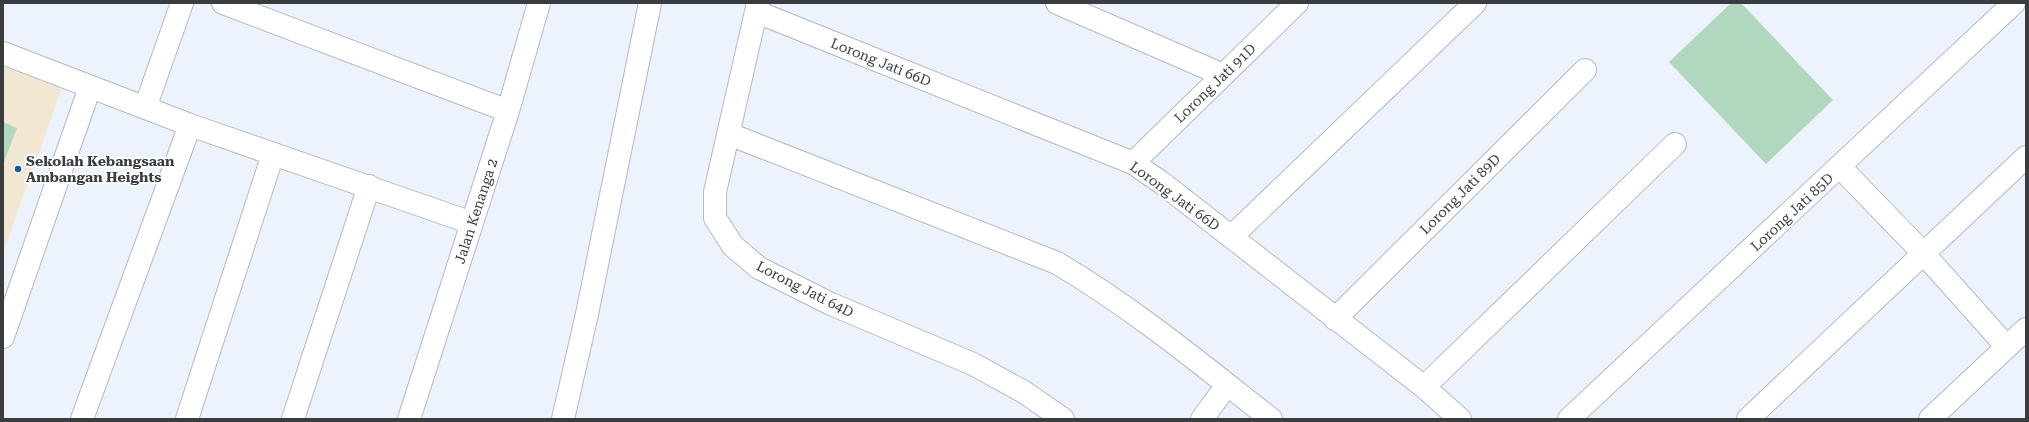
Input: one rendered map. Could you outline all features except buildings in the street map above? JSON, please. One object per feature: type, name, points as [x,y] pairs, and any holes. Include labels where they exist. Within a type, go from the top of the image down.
[{"type":"street","points":[[145,108],[182,3]]},
{"type":"street","points":[[223,3],[508,111]]},
{"type":"street","name":"Jalan Kenanga 2","points":[[409,419],[508,111],[539,3]]},
{"type":"street","points":[[563,419],[587,314],[650,3]]},
{"type":"street","points":[[1058,3],[1223,75]]},
{"type":"street","name":"Lorong Jati 91D","points":[[1133,164],[1223,75],[1276,11],[1297,3]]},
{"type":"street","points":[[1230,237],[1475,3]]},
{"type":"street","name":"Lorong Jati 85D","points":[[1569,419],[2014,3]]},
{"type":"street","name":"Lorong Jati 66D","points":[[758,7],[1133,164],[1424,387],[1460,419]]},
{"type":"street","name":"Lorong Jati 64D","points":[[758,7],[715,192],[715,218],[734,246],[758,268],[831,304],[973,364],[1024,392],[1063,419]]},
{"type":"street","points":[[3,53],[190,125],[472,223]]},
{"type":"street","name":"Lorong Jati 89D","points":[[1335,319],[1585,70]]},
{"type":"street","points":[[3,337],[90,87]]},
{"type":"street","points":[[82,419],[190,125]]},
{"type":"street","points":[[729,134],[1057,263],[1101,289],[1271,419]]},
{"type":"street","points":[[1424,387],[1675,144]]},
{"type":"street","points":[[187,419],[273,154]]},
{"type":"street","points":[[1748,419],[2026,157]]},
{"type":"street","points":[[1840,167],[1923,253],[2006,347]]},
{"type":"street","points":[[293,419],[369,186]]},
{"type":"street","points":[[1930,419],[2026,329]]},
{"type":"street","points":[[1202,419],[1228,385]]},
{"type":"shaded area","name":"Sekolah Kebangsaan Ambangan Heights","points":[[3,62],[63,85],[3,253]]},
{"type":"green space","points":[[1731,3],[1741,3],[1833,100],[1766,164],[1669,62]]},
{"type":"green space","points":[[3,122],[17,128],[3,165]]},
{"type":"place","name":"Sekolah Kebangsaan Ambangan Heights","points":[[18,169]]}]
